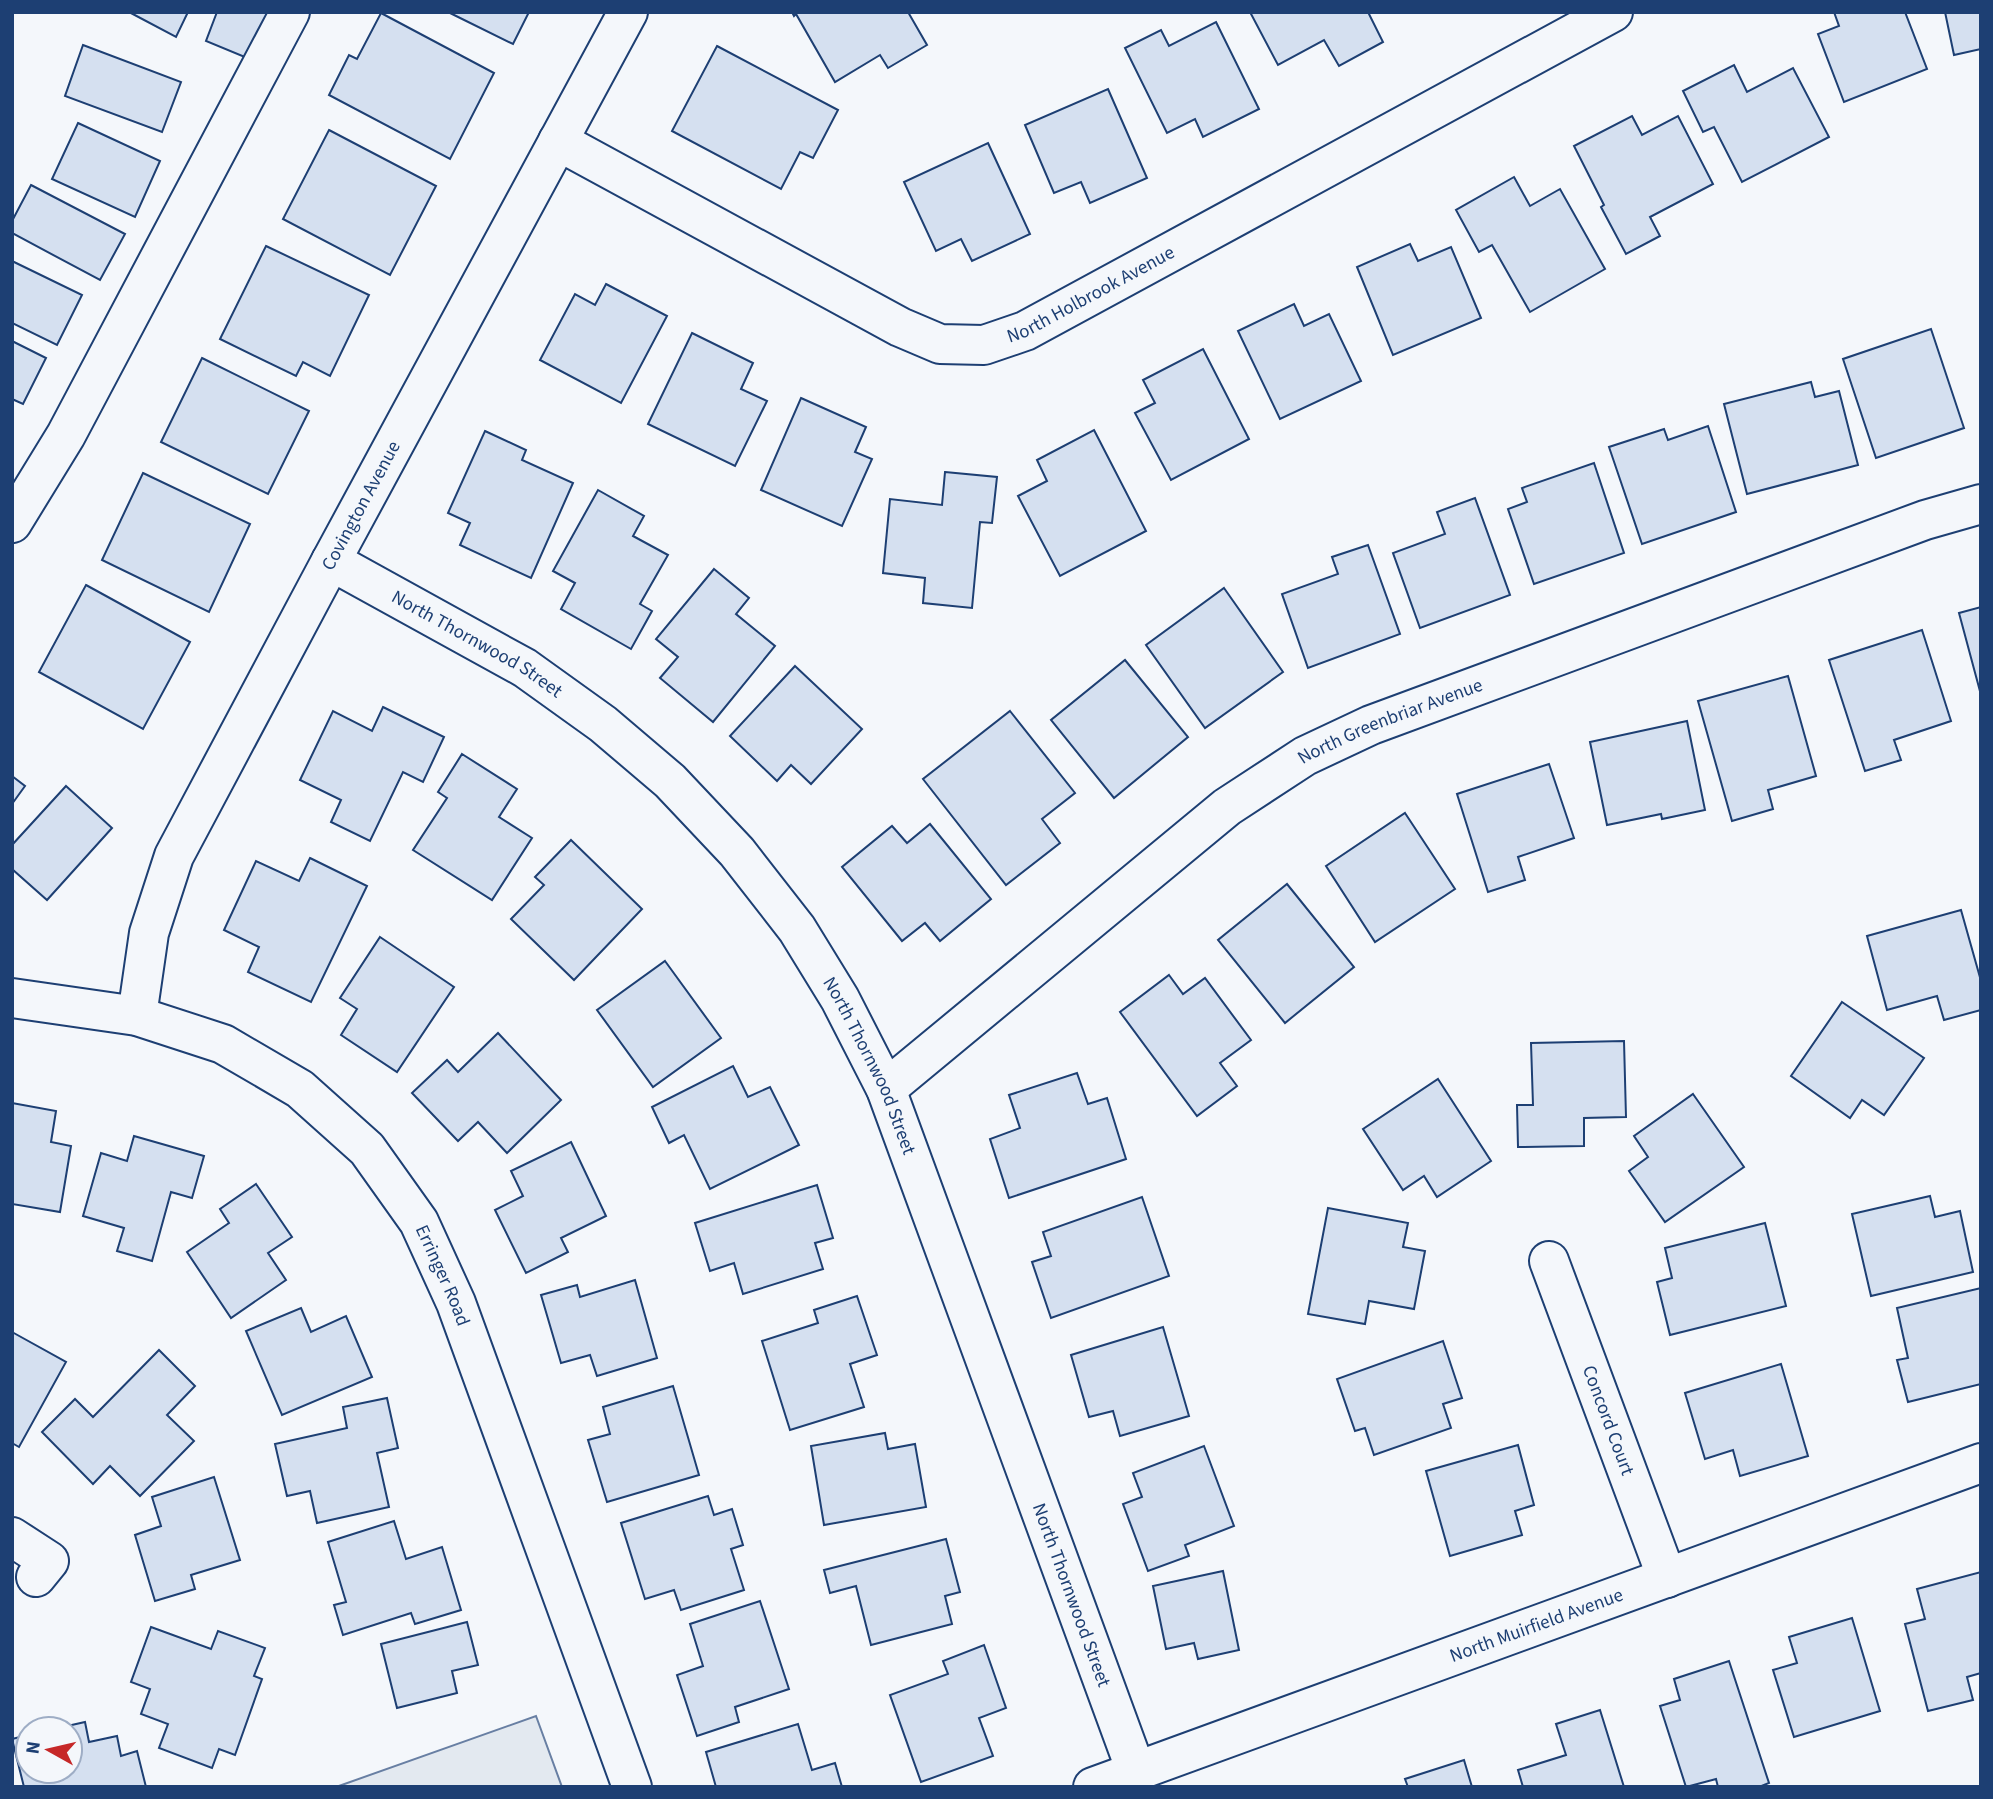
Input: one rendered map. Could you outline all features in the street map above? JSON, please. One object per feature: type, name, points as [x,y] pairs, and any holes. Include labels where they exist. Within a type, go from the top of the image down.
[{"type":"street","points":[[12,523],[66,435],[290,12]]},
{"type":"street","name":"Covington Avenue","points":[[137,1016],[149,933],[174,856],[628,12]]},
{"type":"street","name":"North Holbrook Avenue","points":[[558,141],[900,327],[940,344],[984,345],[1025,331],[1613,12]]},
{"type":"street","name":"North Greenbriar Avenue","points":[[886,1089],[1227,807],[1305,756],[1371,724],[1925,520],[1981,503]]},
{"type":"street","name":"North Thornwood Street","points":[[331,561],[525,668],[603,724],[670,781],[737,852],[797,929],[840,999],[886,1089],[1136,1771]]},
{"type":"street","name":"Erringer Road","points":[[12,998],[137,1016],[223,1044],[300,1089],[367,1149],[419,1222],[456,1303],[632,1787]]},
{"type":"street","name":"Concord Court","points":[[1549,1261],[1667,1578]]},
{"type":"street","name":"North Muirfield Avenue","points":[[1093,1787],[1981,1463]]},
{"type":"street","points":[[12,1537],[49,1561],[36,1577]]},
{"type":"shaded area","points":[[536,1716],[562,1787],[336,1787]]},
{"type":"building","points":[[129,12],[188,12],[176,37]]},
{"type":"building","points":[[217,12],[277,12],[257,62],[206,41]]},
{"type":"building","points":[[448,12],[529,12],[513,44]]},
{"type":"building","points":[[792,12],[908,12],[927,45],[888,68],[880,55],[835,82],[796,14],[794,16]]},
{"type":"building","points":[[1250,12],[1368,12],[1383,42],[1339,66],[1324,40],[1278,65]]},
{"type":"building","points":[[1834,12],[1905,12],[1927,69],[1844,102],[1818,34],[1839,26]]},
{"type":"building","points":[[1945,12],[1981,12],[1981,49],[1954,55]]},
{"type":"building","points":[[381,13],[494,73],[450,159],[329,95],[349,55],[357,59]]},
{"type":"building","points":[[1216,22],[1259,109],[1203,137],[1195,119],[1167,133],[1125,48],[1161,30],[1169,46]]},
{"type":"building","points":[[83,45],[181,82],[162,132],[65,96]]},
{"type":"building","points":[[717,46],[838,110],[813,158],[800,152],[781,189],[672,131]]},
{"type":"building","points":[[1734,65],[1747,92],[1793,68],[1829,137],[1742,182],[1714,127],[1703,132],[1683,91]]},
{"type":"building","points":[[1108,89],[1147,178],[1090,203],[1081,182],[1054,193],[1025,125]]},
{"type":"building","points":[[1632,116],[1642,135],[1678,116],[1713,184],[1650,217],[1660,236],[1626,254],[1601,207],[1604,205],[1574,146]]},
{"type":"building","points":[[78,123],[160,161],[135,217],[52,179]]},
{"type":"building","points":[[329,130],[436,186],[390,275],[283,219]]},
{"type":"building","points":[[988,143],[1030,234],[972,261],[961,239],[936,251],[904,182]]},
{"type":"building","points":[[1514,177],[1530,206],[1560,189],[1605,269],[1530,312],[1492,245],[1479,252],[1456,210]]},
{"type":"building","points":[[31,185],[125,234],[100,280],[12,233],[12,221]]},
{"type":"building","points":[[1410,244],[1418,261],[1451,247],[1481,318],[1393,355],[1357,267]]},
{"type":"building","points":[[266,246],[369,295],[330,376],[303,362],[296,376],[220,339]]},
{"type":"building","points":[[12,261],[82,295],[57,345],[12,323]]},
{"type":"building","points":[[606,284],[667,316],[621,403],[540,360],[575,294],[595,305]]},
{"type":"building","points":[[1294,304],[1304,326],[1329,314],[1361,381],[1280,419],[1238,331]]},
{"type":"building","points":[[1931,329],[1964,428],[1876,458],[1843,359]]},
{"type":"building","points":[[692,333],[753,363],[741,389],[767,401],[735,466],[648,424]]},
{"type":"building","points":[[12,341],[46,358],[23,404],[12,399]]},
{"type":"building","points":[[1203,349],[1249,439],[1171,480],[1135,413],[1155,403],[1143,380]]},
{"type":"building","points":[[202,358],[309,411],[268,494],[161,442]]},
{"type":"building","points":[[1811,382],[1815,397],[1839,391],[1858,465],[1747,494],[1724,404]]},
{"type":"building","points":[[801,398],[866,427],[855,452],[872,459],[842,526],[761,490]]},
{"type":"building","points":[[1708,426],[1736,512],[1642,544],[1609,447],[1664,429],[1668,440]]},
{"type":"building","points":[[1094,430],[1146,531],[1060,576],[1018,496],[1047,481],[1037,460]]},
{"type":"building","points":[[485,431],[526,450],[522,460],[573,483],[531,578],[460,545],[470,523],[448,513]]},
{"type":"building","points":[[1594,463],[1624,553],[1534,584],[1508,509],[1527,502],[1522,488]]},
{"type":"building","points":[[945,472],[997,477],[992,523],[980,522],[972,608],[923,603],[925,578],[883,573],[890,499],[942,505]]},
{"type":"building","points":[[143,473],[250,524],[209,612],[102,560]]},
{"type":"building","points":[[598,490],[644,516],[633,536],[668,555],[640,604],[652,611],[631,649],[561,609],[575,583],[553,571]]},
{"type":"building","points":[[1475,498],[1510,595],[1420,628],[1393,553],[1445,534],[1437,512]]},
{"type":"building","points":[[1368,545],[1400,634],[1308,668],[1282,594],[1338,574],[1332,557]]},
{"type":"building","points":[[714,569],[749,598],[736,614],[775,646],[713,722],[660,678],[678,657],[656,639]]},
{"type":"building","points":[[86,585],[190,642],[143,729],[39,672]]},
{"type":"building","points":[[1224,588],[1283,672],[1205,728],[1146,645]]},
{"type":"building","points":[[1981,607],[1981,695],[1959,613]]},
{"type":"building","points":[[1922,630],[1951,721],[1894,740],[1901,760],[1865,771],[1829,660]]},
{"type":"building","points":[[1125,660],[1188,737],[1114,798],[1051,720]]},
{"type":"building","points":[[795,666],[862,729],[811,784],[791,765],[777,781],[730,736]]},
{"type":"building","points":[[1788,676],[1816,776],[1768,790],[1773,809],[1732,821],[1698,701]]},
{"type":"building","points":[[383,707],[444,737],[423,782],[403,772],[370,841],[331,822],[341,800],[300,780],[333,711],[372,731]]},
{"type":"building","points":[[1010,711],[1075,793],[1042,819],[1060,843],[1006,885],[923,779]]},
{"type":"building","points":[[1687,721],[1705,810],[1662,819],[1661,814],[1607,825],[1590,742]]},
{"type":"building","points":[[462,754],[517,789],[499,817],[532,838],[492,900],[413,850],[447,798],[438,792]]},
{"type":"building","points":[[1549,764],[1574,838],[1518,857],[1525,880],[1488,892],[1457,794]]},
{"type":"building","points":[[12,776],[25,786],[12,804]]},
{"type":"building","points":[[66,786],[112,828],[47,900],[12,869],[12,845]]},
{"type":"building","points":[[1405,813],[1455,889],[1375,942],[1326,866]]},
{"type":"building","points":[[930,824],[991,899],[940,941],[925,923],[902,941],[842,867],[892,826],[907,843]]},
{"type":"building","points":[[571,840],[642,909],[574,980],[511,919],[544,885],[535,877]]},
{"type":"building","points":[[310,858],[367,886],[311,1002],[248,972],[259,947],[224,930],[256,861],[299,881]]},
{"type":"building","points":[[1287,884],[1354,967],[1285,1023],[1218,940]]},
{"type":"building","points":[[1961,910],[1981,981],[1981,1010],[1944,1020],[1937,996],[1887,1010],[1867,936]]},
{"type":"building","points":[[380,937],[454,987],[397,1072],[341,1035],[357,1009],[340,998]]},
{"type":"building","points":[[665,961],[721,1038],[653,1087],[597,1010]]},
{"type":"building","points":[[1169,975],[1183,994],[1205,978],[1251,1040],[1220,1063],[1237,1086],[1197,1116],[1120,1012]]},
{"type":"building","points":[[1842,1002],[1924,1058],[1884,1115],[1862,1100],[1850,1118],[1791,1076]]},
{"type":"building","points":[[498,1033],[561,1100],[507,1153],[478,1122],[458,1141],[412,1093],[447,1060],[458,1072]]},
{"type":"building","points":[[1624,1041],[1626,1117],[1584,1118],[1584,1146],[1518,1147],[1517,1105],[1533,1105],[1531,1043]]},
{"type":"building","points":[[733,1066],[748,1097],[770,1087],[799,1145],[710,1189],[684,1135],[669,1143],[652,1107]]},
{"type":"building","points":[[1077,1073],[1088,1104],[1107,1098],[1126,1159],[1009,1198],[990,1139],[1020,1128],[1009,1095]]},
{"type":"building","points":[[1438,1079],[1491,1161],[1437,1197],[1424,1176],[1403,1190],[1363,1129]]},
{"type":"building","points":[[1693,1094],[1744,1167],[1665,1222],[1629,1171],[1648,1157],[1634,1136]]},
{"type":"building","points":[[12,1103],[56,1111],[51,1142],[71,1146],[60,1212],[12,1204]]},
{"type":"building","points":[[134,1136],[204,1156],[192,1198],[171,1192],[152,1261],[117,1251],[124,1228],[83,1216],[101,1153],[127,1161]]},
{"type":"building","points":[[571,1142],[606,1216],[561,1238],[568,1252],[526,1273],[495,1210],[523,1196],[511,1171]]},
{"type":"building","points":[[256,1184],[292,1237],[268,1253],[286,1280],[231,1318],[187,1252],[229,1223],[220,1209]]},
{"type":"building","points":[[817,1185],[833,1238],[815,1243],[823,1269],[743,1294],[734,1263],[710,1271],[695,1223]]},
{"type":"building","points":[[1930,1196],[1935,1217],[1960,1211],[1973,1272],[1871,1296],[1852,1214]]},
{"type":"building","points":[[1142,1197],[1169,1276],[1051,1318],[1032,1262],[1051,1256],[1043,1232]]},
{"type":"building","points":[[1328,1208],[1408,1223],[1403,1247],[1425,1251],[1414,1309],[1369,1301],[1365,1324],[1308,1314]]},
{"type":"building","points":[[1765,1223],[1786,1306],[1670,1335],[1657,1282],[1672,1278],[1665,1248]]},
{"type":"building","points":[[635,1280],[657,1358],[597,1376],[590,1355],[561,1363],[541,1295],[577,1285],[580,1297]]},
{"type":"building","points":[[1981,1288],[1981,1384],[1908,1402],[1897,1360],[1908,1358],[1897,1308]]},
{"type":"building","points":[[857,1296],[877,1355],[850,1364],[864,1407],[790,1430],[762,1341],[818,1323],[814,1310]]},
{"type":"building","points":[[301,1308],[311,1332],[346,1316],[372,1377],[282,1415],[246,1331]]},
{"type":"building","points":[[1163,1327],[1189,1416],[1120,1436],[1113,1411],[1089,1417],[1071,1355]]},
{"type":"building","points":[[12,1332],[66,1362],[19,1447],[12,1443]]},
{"type":"building","points":[[1443,1341],[1462,1398],[1443,1404],[1451,1428],[1374,1455],[1365,1428],[1355,1431],[1337,1379]]},
{"type":"building","points":[[159,1350],[195,1386],[167,1415],[194,1441],[140,1496],[110,1466],[93,1484],[42,1432],[75,1399],[93,1417]]},
{"type":"building","points":[[1781,1364],[1808,1456],[1740,1476],[1733,1450],[1705,1459],[1685,1393]]},
{"type":"building","points":[[673,1386],[699,1475],[607,1502],[588,1440],[610,1434],[603,1407]]},
{"type":"building","points":[[387,1398],[398,1448],[377,1453],[389,1507],[317,1523],[310,1491],[287,1496],[275,1444],[347,1428],[343,1407]]},
{"type":"building","points":[[885,1433],[888,1449],[915,1444],[926,1507],[824,1525],[811,1446]]},
{"type":"building","points":[[1518,1445],[1534,1505],[1515,1511],[1522,1535],[1450,1556],[1426,1471]]},
{"type":"building","points":[[1204,1446],[1234,1526],[1185,1545],[1189,1556],[1148,1571],[1123,1504],[1142,1497],[1133,1473]]},
{"type":"building","points":[[214,1477],[240,1560],[191,1575],[195,1589],[155,1601],[135,1535],[161,1526],[152,1497]]},
{"type":"building","points":[[708,1496],[714,1515],[732,1509],[743,1545],[731,1549],[744,1590],[681,1610],[674,1590],[645,1599],[621,1523]]},
{"type":"building","points":[[394,1521],[406,1559],[442,1547],[461,1610],[415,1624],[411,1613],[343,1635],[334,1605],[346,1602],[328,1542]]},
{"type":"building","points":[[946,1539],[960,1592],[945,1596],[952,1624],[871,1645],[856,1586],[830,1593],[824,1570]]},
{"type":"building","points":[[1223,1571],[1239,1650],[1198,1659],[1194,1643],[1166,1649],[1153,1586]]},
{"type":"building","points":[[1981,1572],[1981,1673],[1967,1677],[1973,1700],[1928,1711],[1905,1624],[1925,1619],[1917,1589]]},
{"type":"building","points":[[760,1601],[789,1689],[735,1707],[739,1722],[697,1736],[677,1675],[703,1666],[690,1624]]},
{"type":"building","points":[[1852,1618],[1880,1711],[1794,1737],[1773,1670],[1797,1663],[1789,1637]]},
{"type":"building","points":[[467,1622],[478,1665],[452,1671],[457,1693],[397,1708],[381,1644]]},
{"type":"building","points":[[151,1627],[211,1649],[218,1631],[265,1648],[254,1676],[262,1679],[235,1755],[219,1749],[212,1768],[159,1748],[168,1724],[141,1714],[150,1689],[131,1682]]},
{"type":"building","points":[[984,1645],[1006,1708],[979,1718],[993,1756],[921,1782],[890,1695],[948,1674],[943,1661]]},
{"type":"building","points":[[1729,1661],[1769,1783],[1759,1787],[1718,1787],[1716,1779],[1686,1787],[1660,1706],[1680,1700],[1674,1679]]},
{"type":"building","points":[[1600,1710],[1624,1787],[1523,1787],[1518,1770],[1566,1755],[1556,1724]]},
{"type":"building","points":[[84,1722],[89,1742],[117,1736],[121,1756],[137,1751],[146,1787],[24,1787],[84,1785]]},
{"type":"building","points":[[798,1724],[812,1770],[835,1763],[842,1787],[716,1787],[706,1752]]},
{"type":"building","points":[[1464,1760],[1472,1787],[1408,1787],[1405,1779]]}]
